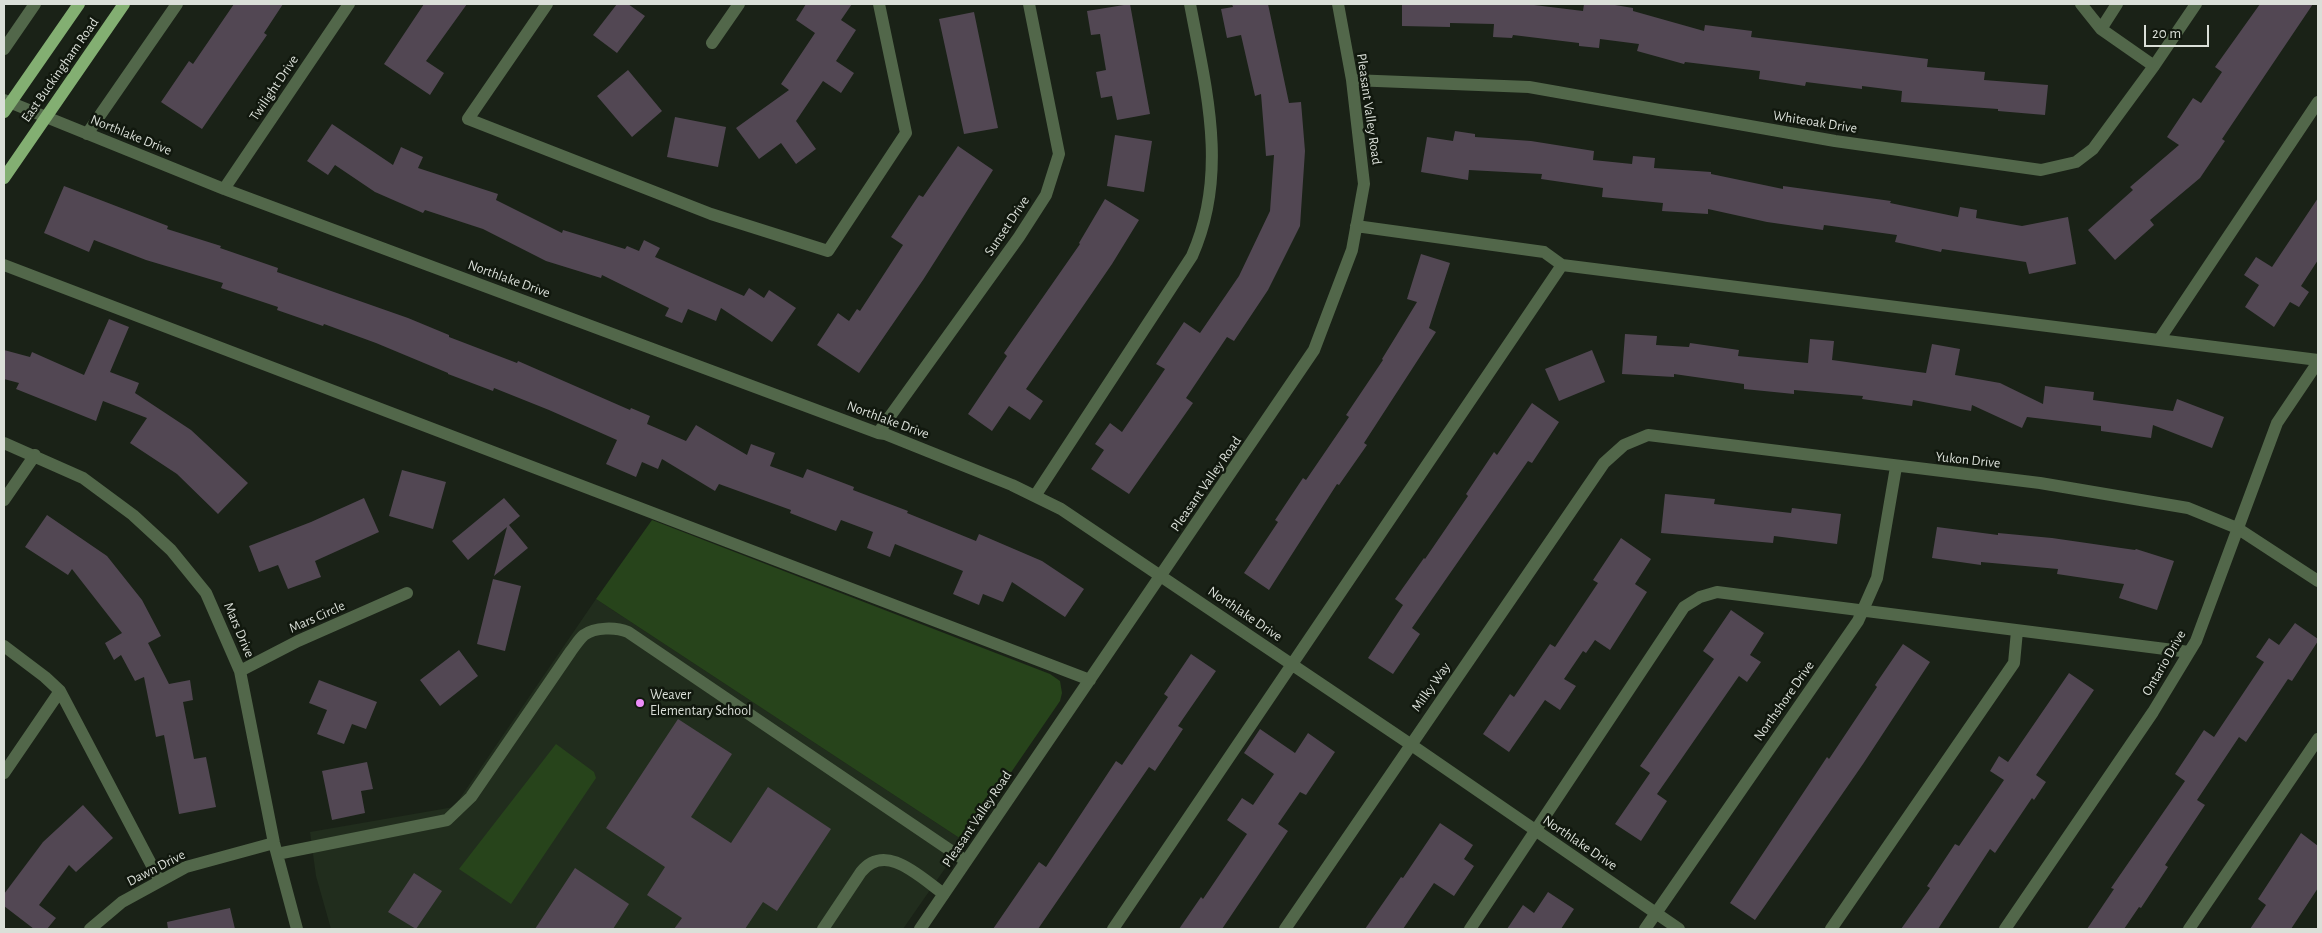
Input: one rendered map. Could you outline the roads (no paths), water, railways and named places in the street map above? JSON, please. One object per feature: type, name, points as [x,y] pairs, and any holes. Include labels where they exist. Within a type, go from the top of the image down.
[{"type":"main road","name":"East Buckingham Road","points":[[6,105],[79,4]]},
{"type":"main road","name":"East Buckingham Road","points":[[4,178],[124,4]]},
{"type":"street","points":[[4,48],[35,4]]},
{"type":"street","points":[[87,134],[176,4]]},
{"type":"street","name":"Twilight Drive","points":[[224,189],[349,4]]},
{"type":"street","points":[[547,4],[468,119],[711,214],[828,251],[906,133],[879,4]]},
{"type":"street","points":[[712,43],[739,4]]},
{"type":"street","name":"Sunset Drive","points":[[878,433],[1019,237],[1046,195],[1059,154],[1029,4]]},
{"type":"street","points":[[1035,496],[1192,256],[1202,233],[1214,151],[1207,97],[1190,4]]},
{"type":"street","name":"Pleasant Valley Road","points":[[920,929],[1314,350],[1352,250],[1364,184],[1352,80],[1338,4]]},
{"type":"street","points":[[2081,4],[2101,28],[2154,66]]},
{"type":"street","points":[[2101,28],[2117,4]]},
{"type":"street","name":"Whiteoak Drive","points":[[1352,80],[1529,88],[1835,141],[2041,170],[2076,162],[2093,149],[2154,66],[2196,4]]},
{"type":"street","points":[[2159,340],[2318,102]]},
{"type":"street","name":"Northlake Drive","points":[[6,105],[45,117],[224,189],[885,434],[1035,496],[1061,509],[1161,575],[1679,929]]},
{"type":"street","points":[[1356,226],[1544,252],[1562,265],[2318,361]]},
{"type":"street","points":[[1113,929],[1562,265]]},
{"type":"street","points":[[4,266],[1090,680]]},
{"type":"street","name":"Ontario Drive","points":[[2005,929],[2153,712],[2196,641],[2277,423],[2318,361]]},
{"type":"street","name":"Yukon Drive","points":[[1604,463],[1624,444],[1648,435],[1896,467],[2040,483],[2188,508],[2237,528],[2318,581]]},
{"type":"street","name":"Mars Drive","points":[[4,443],[83,478],[133,515],[171,550],[206,593],[240,671],[275,849],[297,929]]},
{"type":"street","points":[[4,500],[35,456]]},
{"type":"street","name":"Milky Way","points":[[1285,929],[1604,463]]},
{"type":"street","name":"Northshore Drive","points":[[1645,929],[1858,621],[1877,578],[1896,467]]},
{"type":"street","name":"Mars Circle","points":[[240,671],[298,641],[408,592]]},
{"type":"street","points":[[1470,929],[1684,607],[1700,597],[1717,592],[1863,609],[2017,632],[2189,652]]},
{"type":"street","name":"Dawn Drive","points":[[90,929],[122,902],[186,867],[275,849],[447,820],[471,797],[571,651],[585,634],[603,629],[619,629],[628,632],[966,862]]},
{"type":"street","points":[[1831,929],[2014,663],[2017,632]]},
{"type":"street","points":[[4,646],[46,677],[60,691],[160,881]]},
{"type":"street","points":[[4,773],[60,691]]},
{"type":"street","points":[[2188,929],[2318,739]]},
{"type":"street","points":[[823,929],[861,872],[875,860],[892,860],[944,894]]},
{"type":"place","name":"Weaver Elementary School","points":[[640,703]]}]
